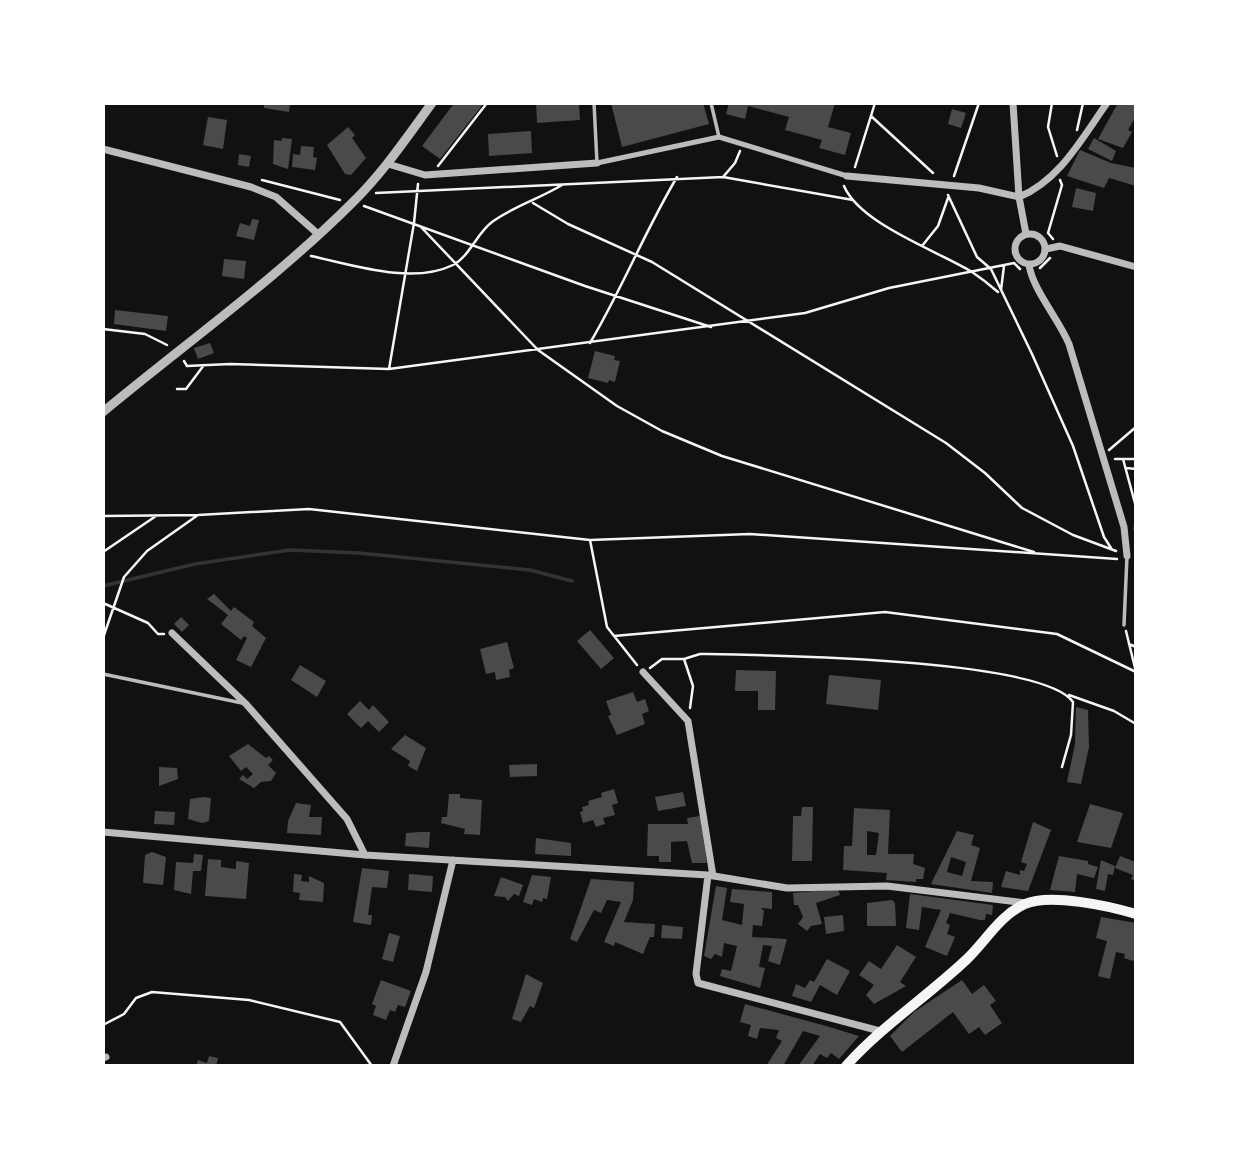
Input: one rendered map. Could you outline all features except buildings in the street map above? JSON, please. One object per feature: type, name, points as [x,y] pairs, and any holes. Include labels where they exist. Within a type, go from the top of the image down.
[{"type":"main road","points":[[846,1066],[880,1031],[968,958],[1009,913],[1027,903],[1069,902],[1136,914]]},
{"type":"street","points":[[103,412],[296,253],[352,203],[388,163],[432,103]]},
{"type":"street","points":[[1013,103],[1019,197],[1026,234]]},
{"type":"street","points":[[388,163],[425,175],[597,163],[719,138],[846,175],[979,187],[1019,197],[1041,188],[1058,170],[1107,103]]},
{"type":"street","points":[[103,149],[251,187],[276,197],[317,234]]},
{"type":"street","points":[[1026,234],[1035,234],[1043,240],[1046,249],[1041,261],[1029,265],[1022,262],[1014,250],[1015,243],[1026,234]]},
{"type":"street","points":[[1046,249],[1060,246],[1136,267]]},
{"type":"street","points":[[1029,265],[1030,275],[1059,320],[1069,344],[1100,456],[1107,468],[1124,527],[1127,556]]},
{"type":"street","points":[[172,633],[246,704],[347,819],[365,855]]},
{"type":"street","points":[[643,672],[688,721],[711,875],[696,974],[698,983],[880,1031]]},
{"type":"street","points":[[103,832],[365,855],[711,875],[787,888],[887,886],[1027,903]]},
{"type":"street","points":[[393,1066],[426,972],[453,860]]},
{"type":"lane","points":[[594,103],[597,163]]},
{"type":"lane","points":[[711,103],[719,138]]},
{"type":"lane","points":[[1124,625],[1127,556]]},
{"type":"lane","points":[[103,674],[246,704]]},
{"type":"path","points":[[432,174],[487,103]]},
{"type":"path","points":[[875,103],[846,175],[847,193],[904,237],[972,272],[1001,294]]},
{"type":"path","points":[[922,246],[938,226],[948,198],[948,184],[979,103]]},
{"type":"path","points":[[1048,233],[1062,186],[1056,146],[1048,127],[1052,103]]},
{"type":"path","points":[[1077,146],[1077,124],[1083,103]]},
{"type":"path","points":[[871,116],[935,175]]},
{"type":"path","points":[[723,177],[738,155]]},
{"type":"path","points":[[846,175],[847,193]]},
{"type":"path","points":[[944,176],[953,176]]},
{"type":"path","points":[[590,343],[618,297],[652,218],[677,177]]},
{"type":"path","points":[[369,193],[723,177],[853,200]]},
{"type":"path","points":[[296,253],[406,275],[454,265],[488,225],[507,211],[533,203],[565,183]]},
{"type":"path","points":[[389,369],[406,275],[418,184]]},
{"type":"path","points":[[948,198],[977,257],[990,269],[1073,446],[1104,537],[1112,549]]},
{"type":"path","points":[[352,203],[618,297],[712,327]]},
{"type":"path","points":[[533,203],[568,224],[638,255],[946,443],[985,473],[1022,508],[1073,535],[1127,556]]},
{"type":"path","points":[[419,226],[538,350],[617,406],[662,431],[722,456],[1041,554]]},
{"type":"path","points":[[1047,262],[1053,264]]},
{"type":"path","points":[[103,329],[145,334],[178,351],[187,366],[210,363],[389,369],[805,313],[889,288],[1013,263]]},
{"type":"path","points":[[1001,294],[1004,265]]},
{"type":"path","points":[[177,389],[186,389],[204,365]]},
{"type":"path","points":[[1100,456],[1112,450],[1136,427]]},
{"type":"path","points":[[1100,456],[1136,459]]},
{"type":"path","points":[[1123,459],[1136,506],[1135,538]]},
{"type":"path","points":[[1126,468],[1136,469]]},
{"type":"path","points":[[103,516],[198,515],[309,509],[590,540],[750,534],[1110,560],[1127,556]]},
{"type":"path","points":[[103,638],[124,577],[147,551],[198,515]]},
{"type":"path","points":[[103,552],[156,516]]},
{"type":"path","points":[[590,540],[607,627],[643,672],[662,659],[684,659],[700,654],[851,658],[981,669],[1114,711],[1136,724]]},
{"type":"path","points":[[103,603],[148,623],[158,634],[172,633]]},
{"type":"path","points":[[614,636],[885,612],[1057,634],[1136,672]]},
{"type":"path","points":[[1124,625],[1136,672]]},
{"type":"path","points":[[1129,644],[1136,647]]},
{"type":"path","points":[[684,659],[693,686],[688,721]]},
{"type":"path","points":[[1062,767],[1074,705],[1066,694]]},
{"type":"path","points":[[103,1026],[124,1014],[136,998],[152,992],[249,1000],[340,1022],[372,1066]]},
{"type":"waterway","points":[[103,586],[195,564],[290,550],[359,553],[530,570],[572,581]]}]
